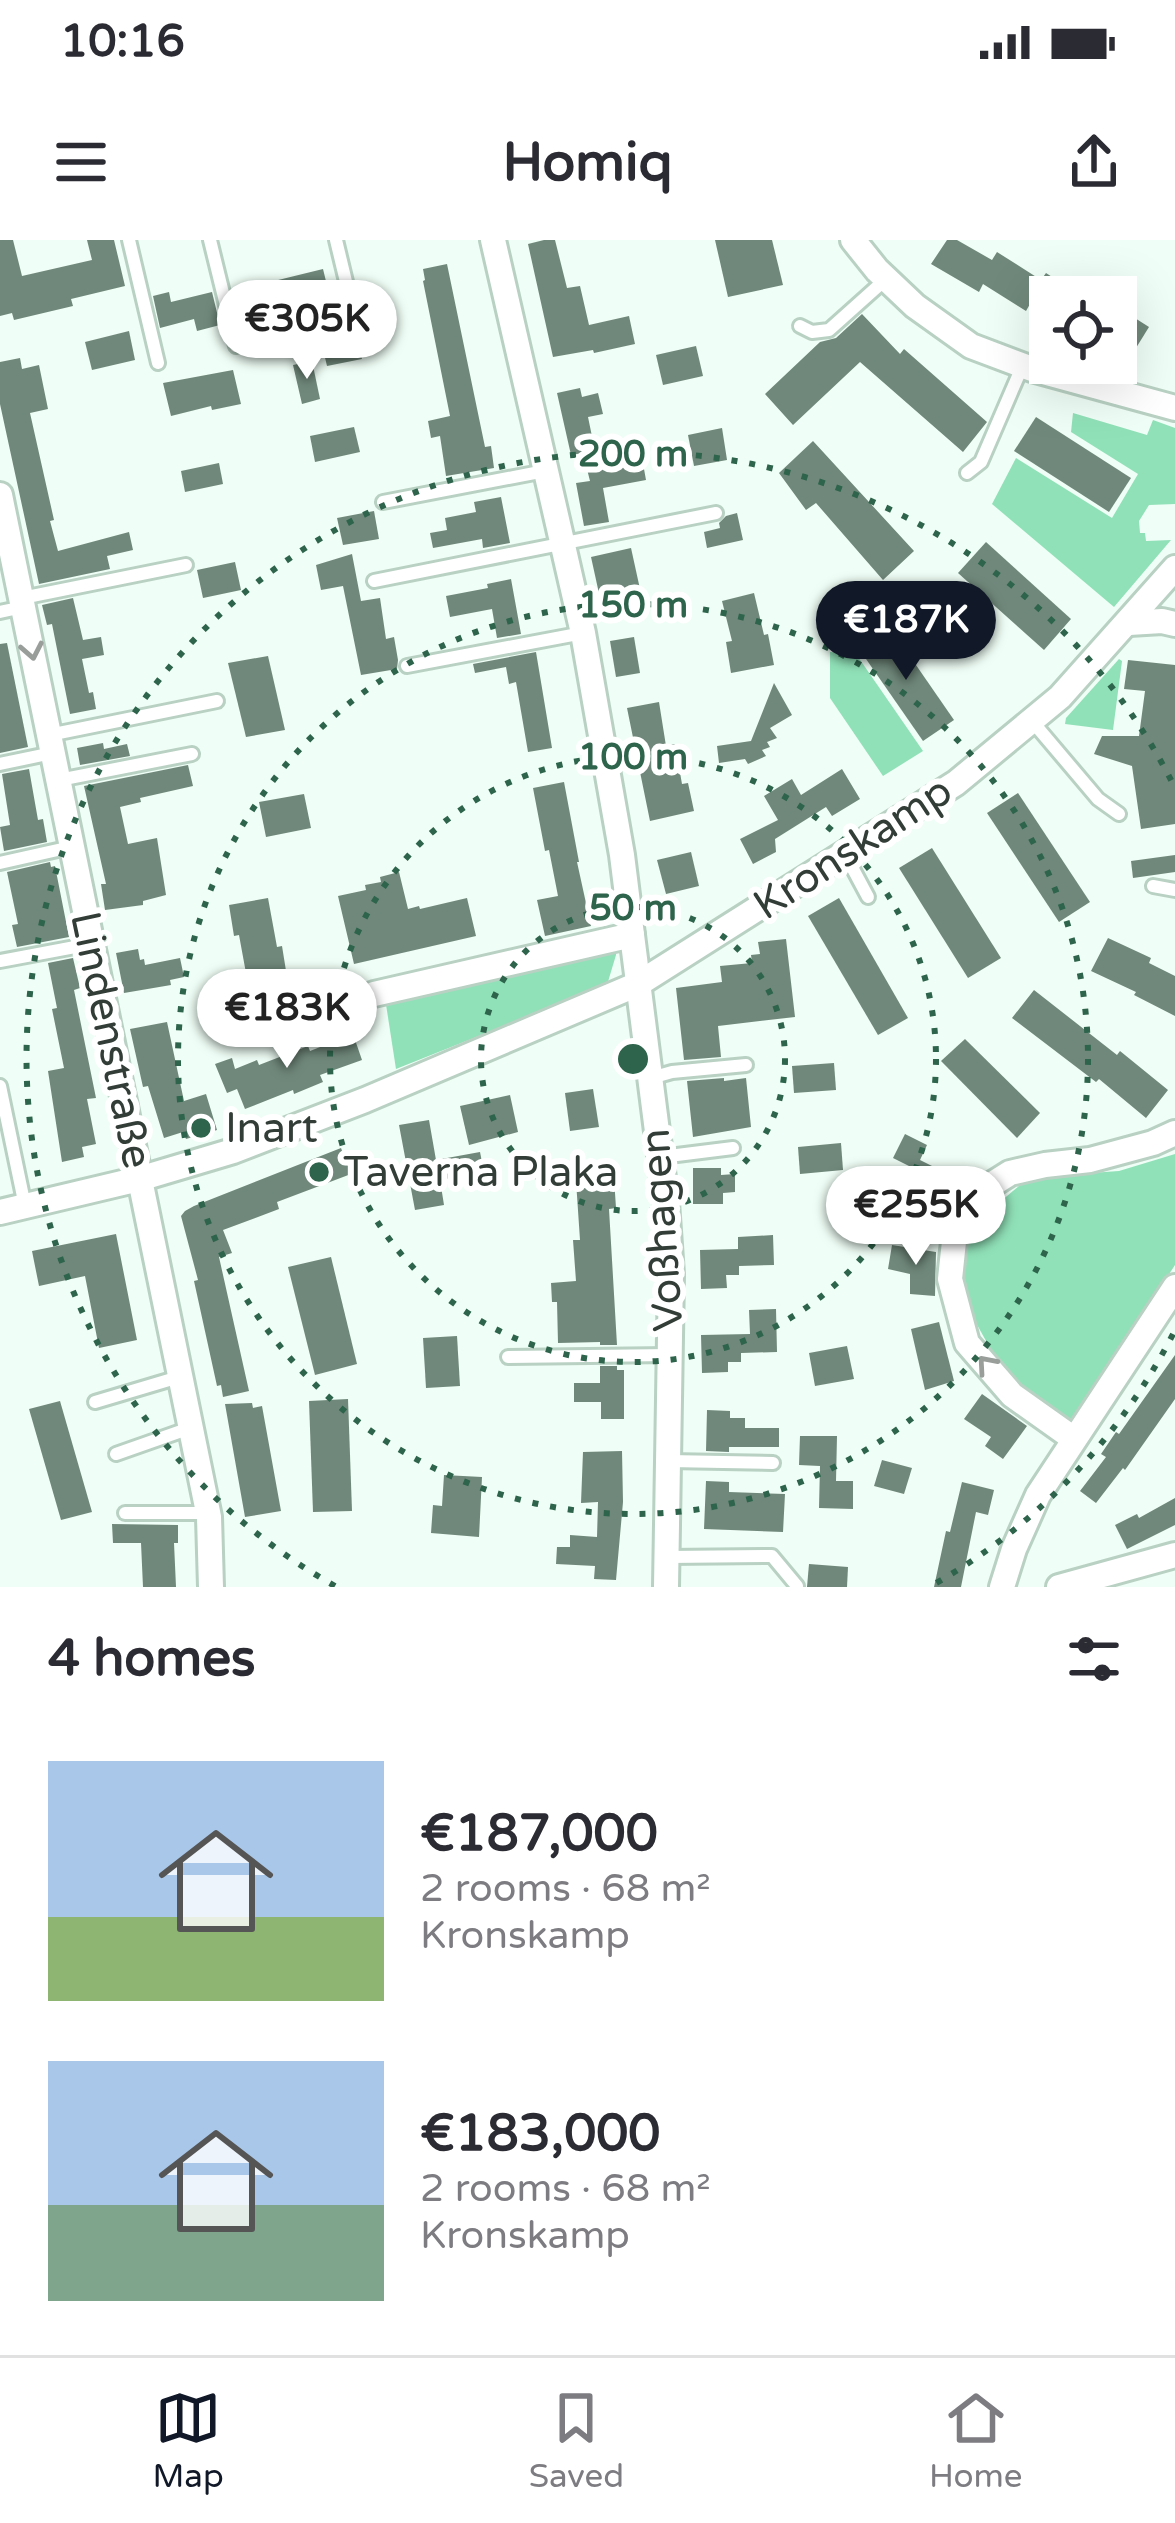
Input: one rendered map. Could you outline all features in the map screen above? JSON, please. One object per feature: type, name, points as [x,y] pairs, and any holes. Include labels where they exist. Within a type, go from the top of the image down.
[{"type":"street","name":"Voßhagen","points":[[494,240],[583,633],[618,832],[661,1157],[671,1274],[666,1587]]},
{"type":"street","points":[[853,240],[915,307],[971,346],[1114,394],[1175,409]]},
{"type":"street","name":"Lindenstraße","points":[[2,510],[14,606],[51,744],[208,1513],[211,1587]]},
{"type":"street","name":"Kronskamp","points":[[0,1211],[139,1179],[233,1151],[638,985],[956,783],[1060,698],[1175,568]]},
{"type":"street","points":[[1129,623],[1175,624]]},
{"type":"street","points":[[374,994],[632,934]]},
{"type":"street","points":[[1075,1439],[1012,1395],[967,1343],[950,1279],[955,1232],[982,1190],[1010,1173],[1090,1160],[1175,1133]]},
{"type":"street","points":[[1002,1587],[1038,1495],[1175,1287]]},
{"type":"street","points":[[1059,1587],[1175,1555]]},
{"type":"lane","points":[[129,240],[158,363]]},
{"type":"lane","points":[[210,240],[236,346]]},
{"type":"lane","points":[[336,240],[355,319]]},
{"type":"lane","points":[[800,326],[812,332],[829,330],[886,279]]},
{"type":"lane","points":[[967,473],[981,462],[1023,365]]},
{"type":"lane","points":[[383,502],[546,470]]},
{"type":"lane","points":[[374,581],[716,513]]},
{"type":"lane","points":[[14,606],[186,565]]},
{"type":"lane","points":[[407,666],[583,633]]},
{"type":"lane","points":[[0,764],[51,744],[217,701]]},
{"type":"lane","points":[[1032,722],[1098,799],[1119,814]]},
{"type":"lane","points":[[58,780],[192,754]]},
{"type":"lane","points":[[0,863],[71,847]]},
{"type":"lane","points":[[845,854],[868,897]]},
{"type":"lane","points":[[1153,886],[1175,890]]},
{"type":"lane","points":[[0,961],[91,944]]},
{"type":"lane","points":[[650,1078],[746,1065]]},
{"type":"lane","points":[[0,1086],[26,1206]]},
{"type":"lane","points":[[661,1157],[733,1148]]},
{"type":"lane","points":[[508,1357],[670,1355]]},
{"type":"lane","points":[[95,1402],[181,1376]]},
{"type":"lane","points":[[116,1454],[191,1428]]},
{"type":"lane","points":[[669,1461],[773,1463]]},
{"type":"lane","points":[[125,1513],[208,1513]]},
{"type":"lane","points":[[668,1557],[772,1556],[797,1586]]},
{"type":"green space","points":[[1073,413],[1147,435],[1153,420],[1175,428],[1175,504],[1149,505],[1139,521],[1146,541],[1171,540],[1114,607],[992,504],[1016,458],[1112,518],[1138,474],[1071,432]]},
{"type":"green space","points":[[830,652],[856,654],[923,751],[883,776],[830,698]]},
{"type":"green space","points":[[1119,659],[1113,730],[1065,724],[1066,718]]},
{"type":"green space","points":[[616,941],[607,985],[396,1069],[385,998]]},
{"type":"green space","points":[[1175,1154],[1175,1265],[1070,1425],[1030,1398],[996,1359],[965,1303],[961,1256],[988,1212],[1020,1185],[1063,1175],[1119,1171]]},
{"type":"building","points":[[0,240],[13,240],[22,276],[92,260],[87,240],[114,240],[125,286],[71,299],[73,306],[14,320],[12,313],[0,316]]},
{"type":"building","points":[[555,240],[567,288],[580,286],[589,325],[629,316],[635,344],[553,357],[528,244]]},
{"type":"building","points":[[715,240],[772,240],[783,285],[728,297]]},
{"type":"building","points":[[947,240],[957,240],[992,260],[997,252],[1035,276],[1029,276],[1029,306],[1026,311],[983,284],[979,292],[931,264]]},
{"type":"building","points":[[447,264],[485,447],[491,446],[494,468],[446,476],[440,436],[431,438],[428,421],[450,416],[423,269]]},
{"type":"building","points":[[323,269],[338,330],[354,329],[362,359],[327,366],[312,304],[278,312],[270,282]]},
{"type":"building","points":[[169,292],[171,302],[212,292],[220,325],[197,331],[194,319],[160,328],[153,296]]},
{"type":"building","points":[[862,314],[900,354],[904,349],[987,422],[963,452],[860,362],[793,425],[765,394],[820,342],[836,338]]},
{"type":"building","points":[[1137,319],[1149,327],[1137,346]]},
{"type":"building","points":[[129,331],[135,360],[92,370],[85,342]]},
{"type":"building","points":[[696,346],[703,376],[663,385],[656,355]]},
{"type":"building","points":[[20,358],[22,369],[39,365],[48,409],[30,413],[58,551],[129,532],[133,550],[107,556],[110,569],[39,584],[0,404],[0,362]]},
{"type":"building","points":[[312,361],[320,399],[302,404],[293,365]]},
{"type":"building","points":[[233,370],[241,404],[171,416],[163,383]]},
{"type":"building","points":[[580,388],[582,397],[598,393],[603,414],[588,417],[595,451],[571,455],[557,393]]},
{"type":"building","points":[[1036,417],[1131,478],[1109,512],[1014,451]]},
{"type":"building","points":[[354,427],[360,452],[315,462],[310,436]]},
{"type":"building","points":[[722,428],[727,460],[694,466],[688,435]]},
{"type":"building","points":[[813,441],[914,551],[883,580],[816,503],[806,510],[779,473]]},
{"type":"building","points":[[642,458],[646,480],[603,488],[609,522],[584,526],[576,483],[590,481],[587,469]]},
{"type":"building","points":[[219,463],[223,484],[185,492],[181,471]]},
{"type":"building","points":[[501,497],[510,543],[483,548],[482,539],[433,548],[430,533],[447,530],[445,518],[476,512],[474,502]]},
{"type":"building","points":[[374,511],[379,539],[343,545],[337,518]]},
{"type":"building","points":[[737,513],[743,540],[707,548],[704,532],[720,528],[726,516]]},
{"type":"building","points":[[986,542],[1071,619],[1044,650],[958,573]]},
{"type":"building","points":[[631,548],[640,589],[600,598],[591,557]]},
{"type":"building","points":[[352,554],[361,601],[380,598],[386,639],[394,637],[397,669],[361,675],[343,586],[321,590],[316,565]]},
{"type":"building","points":[[235,562],[241,590],[203,598],[197,570]]},
{"type":"building","points":[[511,579],[521,634],[497,638],[492,609],[450,617],[446,596]]},
{"type":"building","points":[[754,593],[774,665],[731,673],[726,642],[732,641],[722,601]]},
{"type":"building","points":[[73,598],[83,640],[101,637],[104,655],[82,659],[96,709],[70,714],[52,624],[47,625],[42,605]]},
{"type":"building","points":[[889,626],[954,720],[923,741],[857,646]]},
{"type":"building","points":[[634,637],[640,673],[616,677],[610,641]]},
{"type":"building","points":[[7,643],[28,747],[0,753],[0,644]]},
{"type":"building","points":[[536,652],[552,748],[528,752],[516,682],[509,684],[506,667],[475,673],[473,664]]},
{"type":"building","points":[[268,656],[285,730],[246,737],[228,663]]},
{"type":"building","points":[[1128,660],[1175,665],[1175,824],[1141,829],[1132,766],[1094,754],[1102,736],[1139,736],[1145,691],[1124,689]]},
{"type":"building","points":[[774,683],[792,715],[770,728],[777,738],[762,750],[766,756],[748,764],[745,759],[719,763],[717,746],[751,741]]},
{"type":"building","points":[[659,702],[666,746],[675,744],[682,784],[688,783],[694,811],[650,821],[627,708]]},
{"type":"building","points":[[103,743],[104,749],[127,744],[130,756],[80,765],[77,748]]},
{"type":"building","points":[[188,765],[193,786],[120,807],[128,844],[157,838],[166,895],[143,901],[143,905],[105,910],[101,884],[106,884],[84,786]]},
{"type":"building","points":[[29,769],[47,842],[4,851],[0,827],[10,825],[2,774]]},
{"type":"building","points":[[842,769],[860,799],[832,816],[826,807],[775,839],[776,852],[753,864],[740,839],[778,820],[764,796],[792,779],[801,795]]},
{"type":"building","points":[[564,782],[591,926],[545,936],[537,900],[558,896],[533,788]]},
{"type":"building","points":[[1018,793],[1090,902],[1059,922],[987,813]]},
{"type":"building","points":[[304,794],[311,828],[266,837],[259,802]]},
{"type":"building","points":[[932,848],[1001,958],[968,978],[899,868]]},
{"type":"building","points":[[691,852],[699,886],[666,894],[657,860]]},
{"type":"building","points":[[1175,855],[1175,872],[1133,878],[1131,861]]},
{"type":"building","points":[[50,862],[55,866],[69,937],[17,947],[12,925],[18,924],[7,872]]},
{"type":"building","points":[[399,872],[408,909],[467,898],[476,936],[354,964],[338,896],[366,890],[365,885]]},
{"type":"building","points":[[268,898],[287,977],[248,984],[229,905]]},
{"type":"building","points":[[839,898],[908,1018],[878,1035],[808,916]]},
{"type":"building","points":[[1108,938],[1151,958],[1149,963],[1175,976],[1175,1016],[1091,971]]},
{"type":"building","points":[[786,939],[795,1017],[718,1026],[721,1057],[684,1060],[676,988],[722,982],[720,966],[752,963],[751,955],[760,954],[758,942]]},
{"type":"building","points":[[138,949],[145,965],[180,958],[184,977],[170,980],[171,985],[124,993],[116,953]]},
{"type":"building","points":[[73,958],[80,988],[74,990],[96,1098],[87,1099],[96,1144],[82,1147],[84,1157],[62,1162],[48,1071],[64,1068],[48,963]]},
{"type":"building","points":[[1034,990],[1168,1090],[1146,1118],[1012,1018]]},
{"type":"building","points":[[167,1022],[184,1101],[206,1094],[217,1130],[186,1139],[183,1132],[164,1138],[148,1086],[143,1087],[130,1029]]},
{"type":"building","points":[[353,1034],[362,1060],[320,1075],[323,1082],[245,1109],[237,1089],[227,1093],[215,1064],[232,1058],[235,1069],[257,1060],[259,1065]]},
{"type":"building","points":[[965,1039],[1040,1113],[1017,1138],[941,1061]]},
{"type":"building","points":[[834,1063],[836,1090],[794,1093],[792,1066]]},
{"type":"building","points":[[746,1078],[751,1127],[693,1137],[687,1081]]},
{"type":"building","points":[[593,1089],[599,1127],[570,1131],[565,1093]]},
{"type":"building","points":[[510,1095],[518,1132],[469,1145],[460,1106]]},
{"type":"building","points":[[429,1120],[436,1160],[480,1152],[484,1172],[440,1180],[444,1205],[415,1210],[399,1125]]},
{"type":"building","points":[[905,1134],[927,1145],[920,1160],[954,1177],[936,1212],[909,1199],[920,1177],[893,1158]]},
{"type":"building","points":[[841,1143],[843,1170],[800,1174],[798,1147]]},
{"type":"building","points":[[341,1148],[351,1174],[277,1202],[279,1209],[223,1230],[232,1253],[219,1257],[249,1391],[223,1397],[181,1216],[194,1206]]},
{"type":"building","points":[[613,1163],[616,1208],[609,1209],[617,1345],[558,1343],[557,1302],[552,1302],[551,1283],[576,1281],[573,1240],[580,1240],[575,1166]]},
{"type":"building","points":[[693,1168],[721,1168],[721,1175],[735,1174],[735,1192],[723,1193],[723,1204],[693,1204]]},
{"type":"building","points":[[116,1234],[137,1340],[99,1348],[85,1276],[39,1286],[32,1251]]},
{"type":"building","points":[[773,1235],[774,1265],[739,1266],[739,1275],[726,1275],[727,1288],[701,1289],[700,1250],[738,1249],[738,1237]]},
{"type":"building","points":[[892,1245],[936,1252],[935,1296],[910,1294],[910,1274],[888,1269]]},
{"type":"building","points":[[331,1257],[357,1364],[315,1375],[288,1267]]},
{"type":"building","points":[[776,1309],[777,1352],[741,1353],[741,1362],[728,1362],[728,1372],[702,1373],[701,1335],[750,1334],[749,1310]]},
{"type":"building","points":[[939,1322],[954,1381],[925,1390],[911,1329]]},
{"type":"building","points":[[457,1336],[460,1386],[426,1388],[423,1338]]},
{"type":"building","points":[[847,1346],[854,1379],[815,1386],[809,1353]]},
{"type":"building","points":[[1175,1355],[1175,1399],[1096,1503],[1080,1491],[1106,1457],[1101,1454],[1116,1432]]},
{"type":"building","points":[[600,1366],[624,1370],[624,1419],[601,1419],[601,1402],[574,1402],[574,1383],[600,1383]]},
{"type":"building","points":[[982,1394],[1027,1426],[1003,1459],[985,1446],[991,1437],[964,1419]]},
{"type":"building","points":[[348,1399],[352,1511],[313,1512],[309,1401]]},
{"type":"building","points":[[60,1401],[92,1512],[61,1520],[29,1409]]},
{"type":"building","points":[[252,1403],[253,1408],[262,1406],[281,1511],[245,1517],[225,1404]]},
{"type":"building","points":[[707,1410],[730,1411],[730,1418],[745,1418],[745,1428],[779,1428],[779,1447],[706,1451]]},
{"type":"building","points":[[800,1436],[837,1436],[836,1481],[853,1481],[853,1509],[819,1508],[820,1466],[799,1465]]},
{"type":"building","points":[[622,1451],[616,1580],[594,1579],[595,1566],[556,1564],[557,1547],[570,1547],[570,1535],[597,1537],[598,1502],[581,1503],[583,1452]]},
{"type":"building","points":[[882,1460],[912,1468],[904,1494],[874,1486]]},
{"type":"building","points":[[444,1475],[482,1477],[479,1537],[431,1533],[433,1505],[442,1506]]},
{"type":"building","points":[[706,1481],[729,1482],[729,1492],[785,1494],[783,1532],[704,1529]]},
{"type":"building","points":[[962,1482],[994,1490],[988,1515],[976,1512],[961,1587],[934,1587],[946,1531],[950,1532]]},
{"type":"building","points":[[1175,1498],[1175,1525],[1127,1549],[1115,1525]]},
{"type":"building","points":[[112,1524],[178,1525],[176,1587],[143,1587],[141,1543],[113,1543]]},
{"type":"building","points":[[809,1564],[848,1567],[847,1587],[807,1587]]},
{"type":"place","name":"Inart","points":[[201,1128]]},
{"type":"place","name":"Taverna Plaka","points":[[319,1172]]}]
